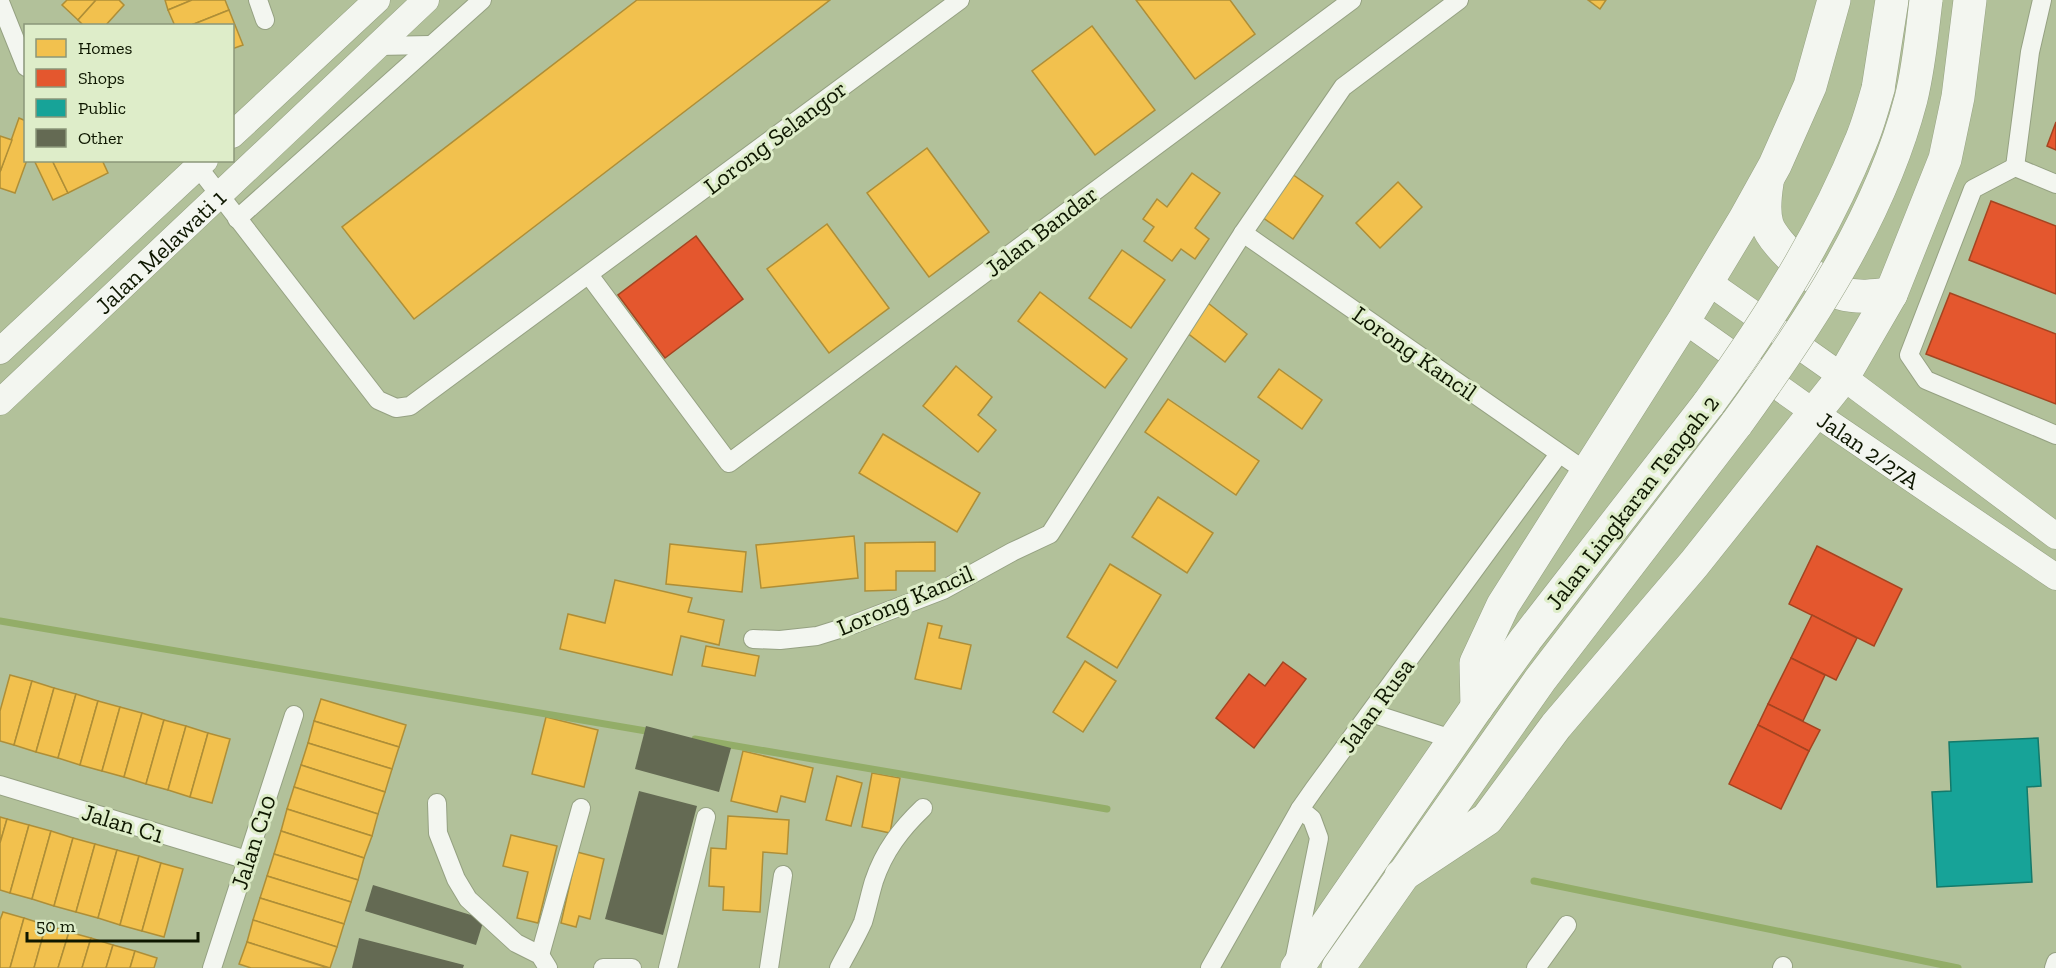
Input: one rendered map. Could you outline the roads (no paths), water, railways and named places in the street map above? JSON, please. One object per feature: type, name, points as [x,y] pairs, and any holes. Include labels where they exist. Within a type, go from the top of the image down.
[{"type":"highway","points":[[1477,707],[1476,663],[1498,615],[1684,320],[1768,179],[1810,86],[1833,0]]},
{"type":"highway","name":"Jalan Lingkaran Tengah 2","points":[[1295,968],[1533,629],[1709,403],[1788,286],[1841,189],[1862,139],[1878,89],[1892,0]]},
{"type":"highway","name":"Jalan Lingkaran Tengah 2","points":[[1338,968],[1540,680],[1737,423],[1817,304],[1872,204],[1894,151],[1917,69],[1926,0]]},
{"type":"highway","points":[[1401,876],[1487,819],[1556,726],[1694,564],[1843,377],[1891,294],[1945,159],[1958,98],[1970,0]]},
{"type":"highway","points":[[1768,179],[1764,206],[1767,225],[1779,245],[1812,275],[1838,293],[1869,296],[1891,294]]},
{"type":"street","points":[[258,0],[265,20]]},
{"type":"street","points":[[234,133],[378,0]]},
{"type":"street","name":"Jalan Melawati 1","points":[[1,401],[426,0]]},
{"type":"street","points":[[237,219],[482,0]]},
{"type":"street","name":"Lorong Selangor","points":[[202,164],[237,219],[378,400],[396,408],[410,406],[960,0]]},
{"type":"street","name":"Jalan Bandar","points":[[589,274],[729,463],[1352,0]]},
{"type":"street","points":[[1243,232],[1343,87],[1459,0]]},
{"type":"street","points":[[2015,167],[2030,52],[2042,0]]},
{"type":"street","points":[[0,2],[24,62]]},
{"type":"street","points":[[377,46],[431,45]]},
{"type":"street","name":"Jalan Melawati 1","points":[[0,351],[202,164]]},
{"type":"street","points":[[2015,167],[2056,184]]},
{"type":"street","points":[[2015,167],[1973,189],[1909,355],[1926,380],[2056,435]]},
{"type":"street","name":"Lorong Kancil","points":[[753,639],[780,640],[817,636],[849,626],[943,590],[1050,534],[1243,232],[1588,473]]},
{"type":"street","name":"Jalan 2/27A","points":[[1707,280],[1843,377],[2056,536]]},
{"type":"street","name":"Jalan 2/27A","points":[[1684,320],[1815,413],[2056,577]]},
{"type":"street","name":"Jalan Rusa","points":[[1210,968],[1300,809],[1559,454]]},
{"type":"street","points":[[1371,713],[1455,740]]},
{"type":"street","name":"Jalan C10","points":[[212,968],[294,715]]},
{"type":"street","name":"Jalan C1","points":[[0,785],[247,860]]},
{"type":"street","points":[[437,803],[438,833],[456,879],[468,899],[516,943],[544,962],[581,808]]},
{"type":"street","points":[[839,968],[850,951],[863,920],[874,879],[887,853],[901,829],[923,808]]},
{"type":"street","points":[[1295,968],[1319,838],[1312,819],[1300,809]]},
{"type":"street","points":[[668,968],[706,817]]},
{"type":"street","points":[[768,968],[783,875]]},
{"type":"street","points":[[1536,968],[1567,925]]},
{"type":"street","points":[[2054,968],[2056,962]]},
{"type":"street","points":[[603,968],[632,968]]},
{"type":"waterway","points":[[0,621],[652,732]]},
{"type":"waterway","points":[[695,739],[1107,809]]},
{"type":"waterway","points":[[1534,881],[1958,968]]}]
